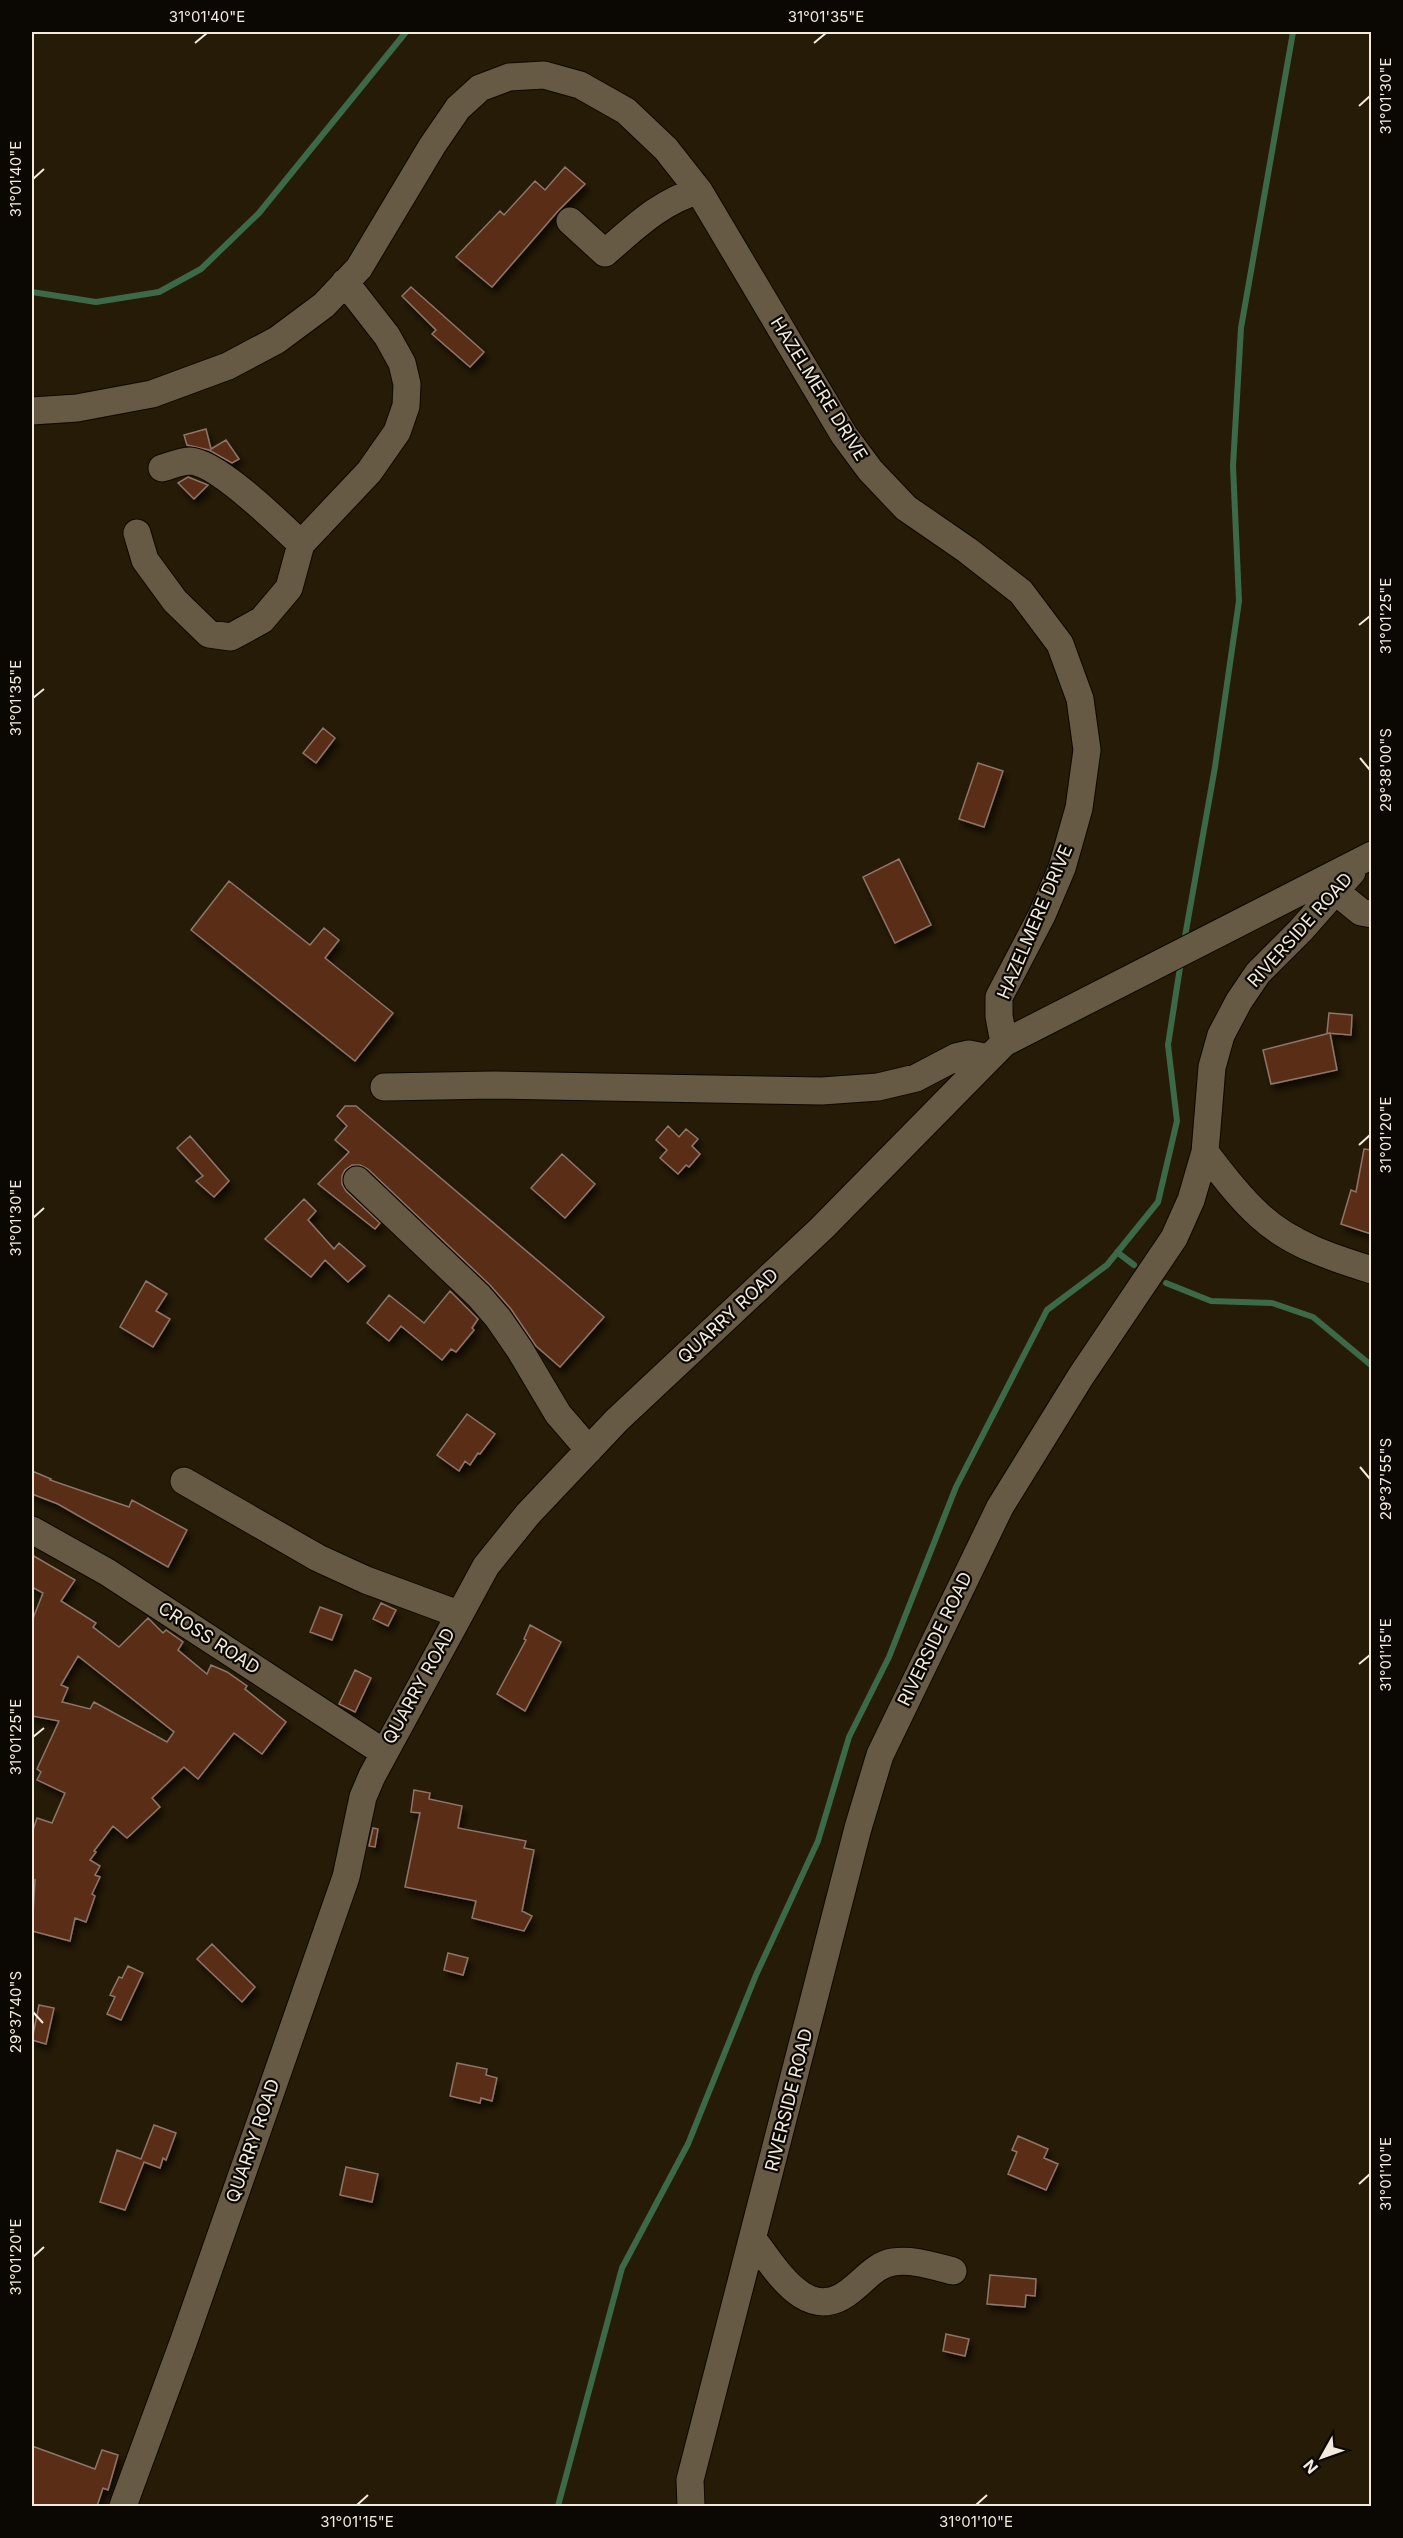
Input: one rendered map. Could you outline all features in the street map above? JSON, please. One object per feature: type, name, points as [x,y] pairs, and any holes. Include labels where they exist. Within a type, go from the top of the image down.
[{"type":"street","name":"HAZELMERE DRIVE","points":[[32,411],[77,408],[152,394],[228,366],[277,340],[324,305],[359,268],[432,146],[458,108],[480,88],[509,77],[544,75],[580,85],[626,111],[666,149],[699,191],[844,435],[870,470],[906,508],[967,550],[1021,592],[1060,644],[1080,699],[1087,750],[1079,808],[1062,868],[1042,915],[999,997],[996,1051]]},
{"type":"street","points":[[570,221],[604,253],[654,212],[687,194],[699,191]]},
{"type":"street","points":[[137,533],[145,561],[175,602],[209,634],[231,637],[262,620],[289,588],[301,544],[369,472],[397,432],[406,406],[407,384],[402,363],[387,336],[345,282]]},
{"type":"street","points":[[162,468],[190,461],[213,470],[266,511],[301,544]]},
{"type":"street","points":[[384,1087],[494,1085],[822,1091],[878,1087],[916,1077],[956,1057],[996,1051],[1367,857]]},
{"type":"street","name":"RIVERSIDE ROAD","points":[[691,2506],[690,2480],[858,1828],[880,1755],[1000,1507],[1081,1376],[1174,1238],[1191,1200],[1205,1152],[1212,1067],[1221,1035],[1239,1001],[1258,973],[1367,857]]},
{"type":"street","points":[[1335,891],[1361,912],[1371,914]]},
{"type":"street","name":"QUARRY ROAD","points":[[123,2506],[183,2343],[346,1877],[363,1797],[383,1752],[486,1566],[528,1514],[589,1450],[822,1228],[996,1051]]},
{"type":"street","points":[[1205,1152],[1260,1217],[1286,1235],[1331,1257],[1371,1270]]},
{"type":"street","points":[[357,1180],[479,1296],[520,1350],[558,1414],[589,1450]]},
{"type":"street","points":[[184,1481],[318,1558],[366,1580],[458,1614]]},
{"type":"street","name":"CROSS ROAD","points":[[32,1530],[107,1572],[383,1752]]},
{"type":"street","points":[[753,2240],[778,2273],[793,2287],[810,2301],[825,2304],[838,2301],[876,2268],[891,2262],[911,2261],[953,2271]]},
{"type":"building","points":[[565,167],[585,184],[558,211],[492,287],[456,257],[500,211],[504,215],[535,181],[545,190]]},
{"type":"building","points":[[411,287],[484,352],[470,367],[432,334],[436,330],[402,296]]},
{"type":"building","points":[[206,429],[211,449],[226,440],[239,459],[232,463],[209,450],[187,445],[184,435]]},
{"type":"building","points":[[188,477],[208,485],[194,499],[178,483]]},
{"type":"building","points":[[323,728],[335,738],[316,763],[303,753]]},
{"type":"building","points":[[978,763],[1003,771],[984,827],[959,819]]},
{"type":"building","points":[[899,859],[931,925],[895,943],[863,877]]},
{"type":"building","points":[[229,881],[310,945],[324,928],[339,940],[325,958],[393,1013],[355,1061],[191,930]]},
{"type":"building","points":[[1329,1013],[1352,1015],[1351,1035],[1327,1033]]},
{"type":"building","points":[[1330,1033],[1337,1070],[1271,1084],[1263,1050]]},
{"type":"building","points":[[345,1106],[356,1106],[604,1317],[560,1367],[536,1346],[511,1309],[490,1285],[368,1169],[360,1165],[352,1165],[345,1170],[342,1184],[346,1191],[380,1223],[375,1229],[318,1184],[349,1152],[335,1140],[347,1126],[337,1116]]},
{"type":"building","points":[[668,1126],[679,1137],[686,1129],[698,1139],[692,1146],[700,1154],[689,1167],[686,1165],[678,1174],[660,1158],[667,1150],[656,1140]]},
{"type":"building","points":[[190,1136],[229,1181],[214,1197],[196,1181],[203,1176],[177,1148]]},
{"type":"building","points":[[1364,1149],[1371,1150],[1371,1234],[1341,1224],[1351,1190],[1356,1192]]},
{"type":"building","points":[[562,1154],[595,1184],[565,1218],[531,1188]]},
{"type":"building","points":[[304,1199],[316,1211],[308,1220],[334,1249],[339,1243],[365,1266],[348,1282],[325,1260],[311,1277],[265,1239]]},
{"type":"building","points":[[146,1281],[167,1294],[156,1311],[170,1319],[153,1347],[120,1327]]},
{"type":"building","points":[[450,1291],[478,1319],[472,1328],[474,1330],[456,1352],[451,1349],[442,1360],[401,1326],[389,1341],[367,1323],[389,1295],[424,1323]]},
{"type":"building","points":[[467,1414],[495,1434],[470,1465],[465,1461],[459,1471],[437,1455]]},
{"type":"building","points":[[32,1471],[50,1480],[129,1507],[132,1500],[187,1530],[168,1567],[58,1504],[32,1494]]},
{"type":"building","points":[[32,1555],[75,1580],[61,1601],[96,1623],[93,1627],[119,1647],[148,1618],[163,1633],[166,1630],[183,1642],[178,1650],[207,1674],[211,1665],[227,1672],[247,1686],[245,1689],[286,1722],[262,1754],[234,1733],[198,1779],[184,1767],[152,1798],[160,1807],[127,1838],[113,1826],[90,1860],[100,1866],[95,1875],[100,1877],[92,1894],[95,1896],[86,1922],[75,1918],[70,1941],[32,1931],[35,1880],[32,1880],[32,1833],[37,1818],[52,1823],[65,1793],[37,1780],[41,1772],[37,1769],[59,1721],[32,1716],[32,1621],[43,1593],[32,1587]],"holes":[[[78,1656],[174,1732],[167,1742],[94,1702],[90,1709],[62,1702],[68,1688],[61,1685]]]},
{"type":"building","points":[[381,1603],[396,1610],[388,1626],[373,1619]]},
{"type":"building","points":[[320,1607],[342,1615],[332,1640],[310,1632]]},
{"type":"building","points":[[530,1625],[561,1642],[525,1711],[497,1694],[526,1640],[524,1639]]},
{"type":"building","points":[[355,1670],[371,1678],[355,1712],[339,1704]]},
{"type":"building","points":[[414,1790],[430,1793],[429,1799],[462,1806],[458,1828],[526,1841],[524,1848],[534,1850],[522,1911],[532,1916],[524,1931],[472,1918],[476,1901],[405,1887],[420,1813],[411,1812]]},
{"type":"building","points":[[373,1828],[378,1829],[375,1847],[369,1846]]},
{"type":"building","points":[[212,1944],[255,1987],[242,2002],[197,1959]]},
{"type":"building","points":[[448,1953],[468,1958],[463,1975],[444,1970]]},
{"type":"building","points":[[128,1966],[143,1973],[121,2020],[107,2014],[115,1997],[110,1995],[119,1977],[122,1978]]},
{"type":"building","points":[[39,2005],[54,2008],[46,2044],[32,2040]]},
{"type":"building","points":[[457,2063],[487,2069],[486,2075],[497,2078],[492,2101],[481,2098],[480,2103],[450,2096]]},
{"type":"building","points":[[154,2125],[176,2133],[166,2160],[163,2158],[160,2168],[144,2162],[125,2210],[100,2202],[117,2150],[141,2159]]},
{"type":"building","points":[[1018,2136],[1048,2149],[1044,2158],[1058,2164],[1046,2190],[1008,2174],[1017,2152],[1012,2150]]},
{"type":"building","points":[[346,2167],[378,2174],[372,2202],[340,2195]]},
{"type":"building","points":[[990,2275],[1036,2279],[1035,2296],[1026,2295],[1025,2307],[987,2304]]},
{"type":"building","points":[[946,2334],[969,2339],[965,2356],[943,2351]]},
{"type":"building","points":[[32,2446],[95,2469],[102,2450],[118,2455],[108,2490],[103,2488],[97,2506],[32,2506]]},
{"type":"waterway","points":[[32,292],[96,302],[159,292],[201,269],[259,213],[406,32]]},
{"type":"waterway","points":[[1184,942],[1215,767],[1239,601],[1233,466],[1241,328],[1293,32]]},
{"type":"waterway","points":[[558,2506],[622,2268],[688,2144],[756,1975],[818,1841],[849,1737],[889,1657],[956,1487],[1047,1310],[1107,1265],[1158,1202],[1177,1121],[1168,1045],[1181,961]]},
{"type":"waterway","points":[[1117,1252],[1134,1265]]},
{"type":"waterway","points":[[1166,1283],[1211,1301],[1272,1303],[1313,1317],[1372,1366]]}]
